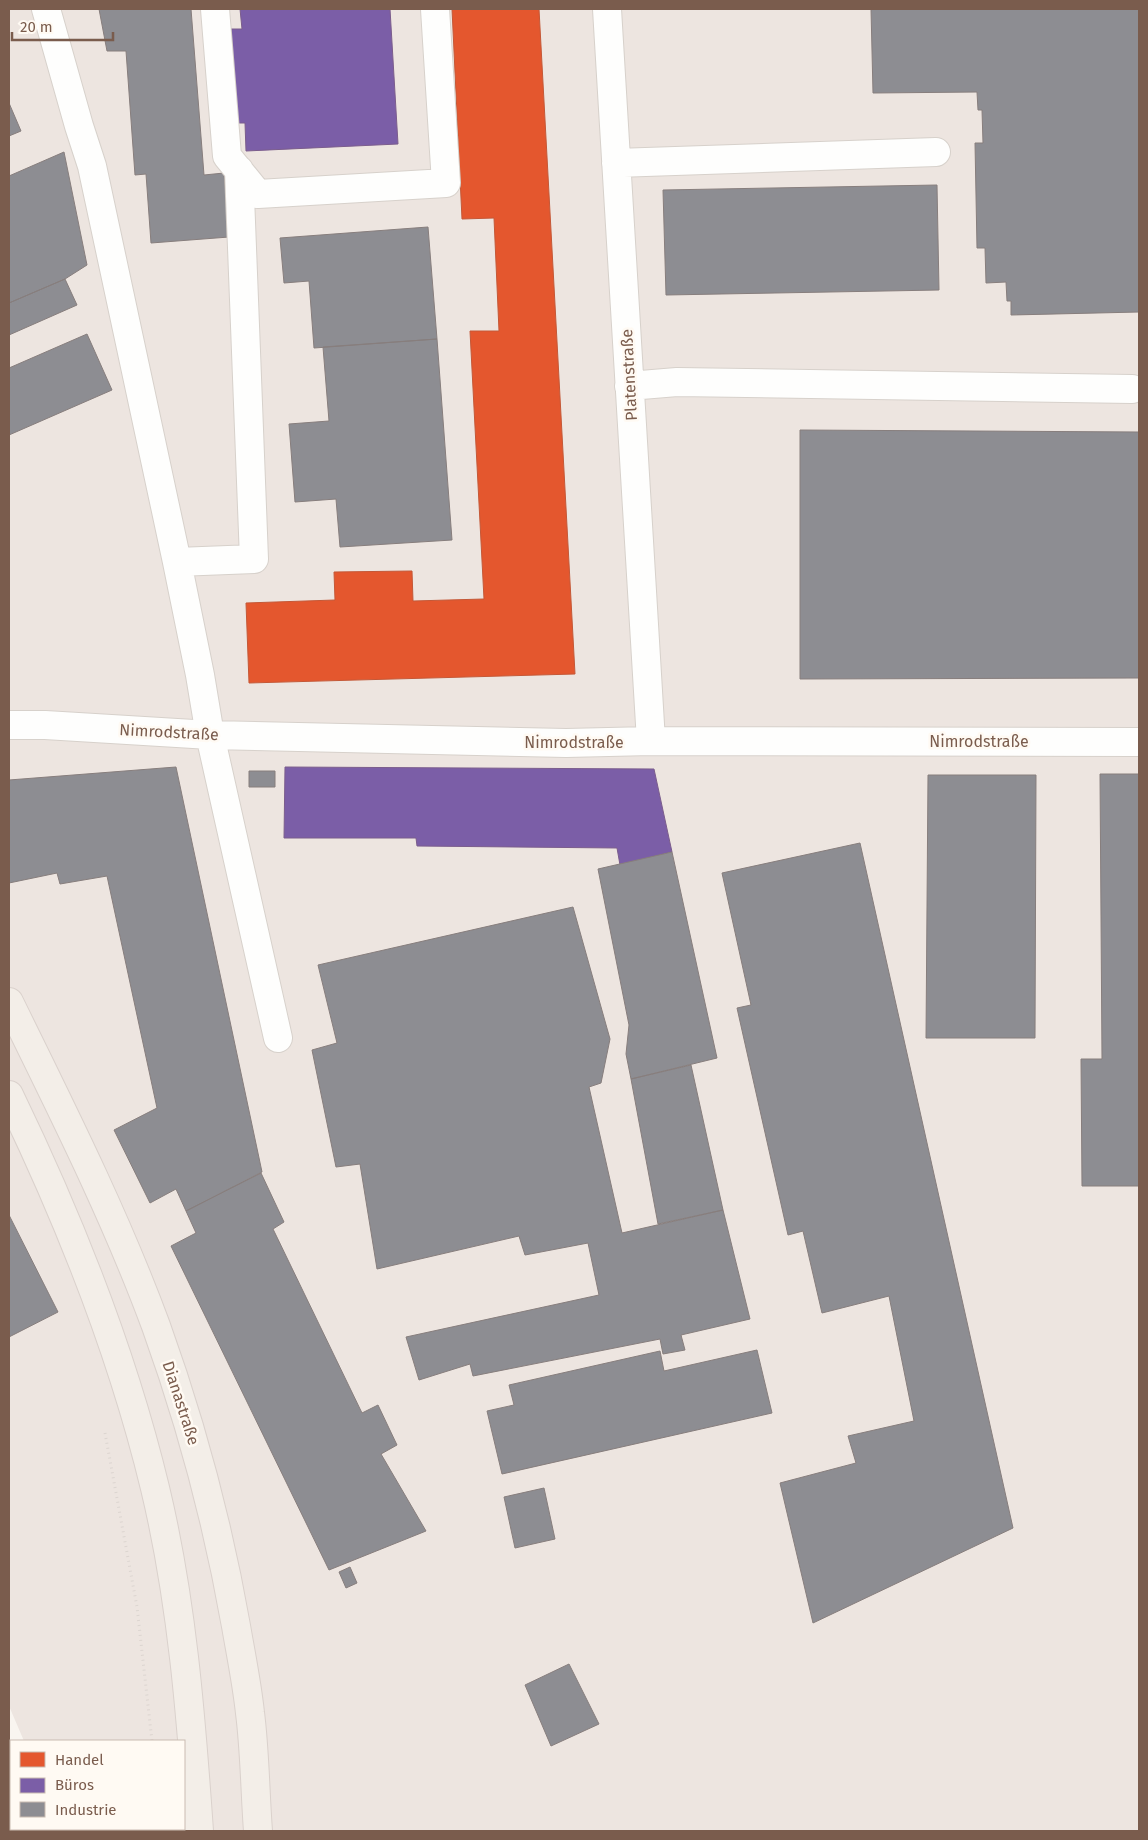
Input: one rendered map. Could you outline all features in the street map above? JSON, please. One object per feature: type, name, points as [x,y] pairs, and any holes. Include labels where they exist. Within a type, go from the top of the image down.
[{"type":"main road","name":"Dianastraße","points":[[9,1002],[64,1116],[137,1278],[188,1422],[202,1469],[221,1550],[241,1655],[250,1714],[258,1831]]},
{"type":"main road","points":[[9,1095],[66,1218],[92,1283],[122,1368],[148,1462],[166,1541],[179,1619],[193,1749],[199,1831]]},
{"type":"street","points":[[46,9],[92,166],[177,562],[210,735],[278,1038]]},
{"type":"street","points":[[215,9],[227,156],[258,194],[446,183],[434,9]]},
{"type":"street","name":"Platenstraße","points":[[607,9],[651,741]]},
{"type":"street","points":[[616,163],[936,152]]},
{"type":"street","points":[[177,562],[254,559],[239,170]]},
{"type":"street","points":[[629,386],[677,382],[1132,389]]},
{"type":"street","name":"Nimrodstraße","points":[[9,725],[45,725],[210,735],[556,743],[651,741],[1139,742]]},
{"type":"path","points":[[104,1425],[137,1607],[152,1740]]},
{"type":"shaded area","points":[[9,9],[1139,9],[1139,1831],[60,1831],[185,1830],[185,1740],[24,1740],[9,1706]]},
{"type":"building: Handel","points":[[452,9],[539,9],[575,674],[249,683],[246,603],[335,600],[334,572],[412,571],[413,601],[484,599],[470,331],[499,331],[494,218],[462,219]]},
{"type":"building: Büros","points":[[240,9],[390,9],[398,144],[246,151],[245,123],[231,123],[228,29],[242,29]]},
{"type":"building: Büros","points":[[285,767],[654,769],[672,852],[620,865],[617,848],[417,846],[416,838],[284,838]]},
{"type":"building: Industrie","points":[[99,9],[191,9],[204,175],[224,173],[229,237],[151,243],[146,174],[135,175],[126,51],[107,51]]},
{"type":"building: Industrie","points":[[871,9],[1139,9],[1139,312],[1011,315],[1011,301],[1007,301],[1006,282],[986,283],[985,248],[977,248],[975,143],[983,143],[982,110],[978,110],[977,92],[873,93]]},
{"type":"building: Industrie","points":[[9,103],[21,131],[9,136]]},
{"type":"building: Industrie","points":[[64,152],[87,265],[65,279],[9,303],[9,176]]},
{"type":"building: Industrie","points":[[937,185],[939,290],[666,295],[663,190]]},
{"type":"building: Industrie","points":[[428,227],[437,339],[314,348],[309,281],[284,283],[280,238]]},
{"type":"building: Industrie","points":[[65,279],[77,305],[9,335],[9,303]]},
{"type":"building: Industrie","points":[[87,334],[112,390],[9,435],[9,368]]},
{"type":"building: Industrie","points":[[437,339],[452,540],[340,547],[336,499],[295,502],[289,424],[329,421],[323,347]]},
{"type":"building: Industrie","points":[[800,430],[1139,432],[1139,678],[800,679]]},
{"type":"building: Industrie","points":[[176,767],[262,1172],[186,1211],[176,1189],[150,1203],[114,1130],[157,1108],[107,876],[60,884],[57,873],[9,883],[9,780]]},
{"type":"building: Industrie","points":[[249,771],[275,771],[275,787],[249,787]]},
{"type":"building: Industrie","points":[[1100,774],[1139,774],[1139,1186],[1082,1186],[1081,1059],[1102,1059]]},
{"type":"building: Industrie","points":[[928,775],[1036,775],[1035,1038],[926,1038]]},
{"type":"building: Industrie","points":[[860,843],[1013,1528],[813,1623],[780,1483],[856,1463],[848,1436],[914,1421],[889,1296],[822,1313],[803,1231],[788,1235],[737,1008],[751,1005],[722,873]]},
{"type":"building: Industrie","points":[[672,852],[717,1058],[631,1079],[626,1054],[629,1025],[598,869]]},
{"type":"building: Industrie","points":[[573,907],[610,1039],[601,1083],[589,1087],[622,1233],[723,1210],[750,1319],[681,1335],[685,1350],[663,1354],[660,1339],[473,1376],[470,1364],[419,1380],[406,1337],[599,1295],[588,1243],[525,1255],[519,1236],[377,1269],[360,1164],[336,1167],[312,1050],[337,1043],[318,965]]},
{"type":"building: Industrie","points":[[691,1065],[723,1210],[658,1224],[631,1079]]},
{"type":"building: Industrie","points":[[261,1173],[284,1222],[273,1229],[362,1413],[378,1405],[397,1445],[381,1454],[426,1531],[329,1570],[171,1246],[196,1233],[186,1211]]},
{"type":"building: Industrie","points":[[9,1215],[58,1312],[9,1337]]},
{"type":"building: Industrie","points":[[757,1350],[772,1413],[502,1474],[487,1411],[514,1405],[509,1385],[660,1351],[664,1371]]},
{"type":"building: Industrie","points":[[544,1488],[555,1539],[515,1548],[504,1497]]},
{"type":"building: Industrie","points":[[350,1567],[357,1583],[346,1588],[339,1572]]},
{"type":"building: Industrie","points":[[569,1664],[599,1724],[551,1746],[525,1685]]}]
